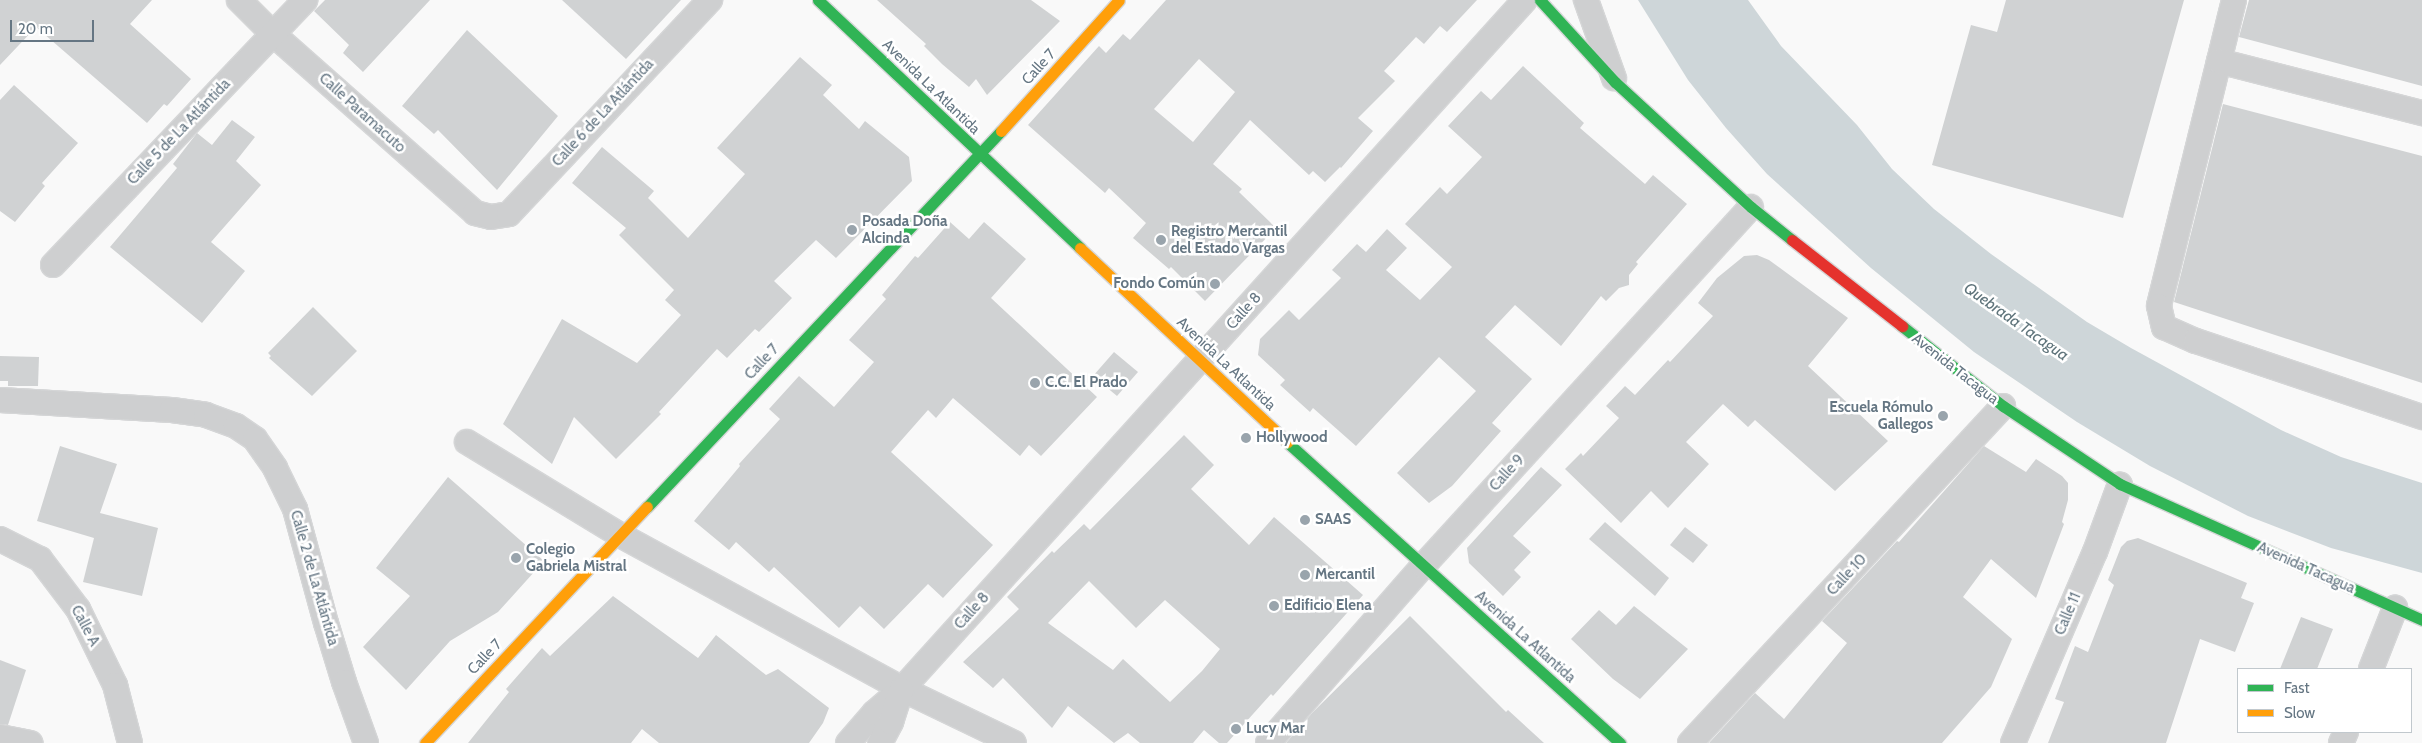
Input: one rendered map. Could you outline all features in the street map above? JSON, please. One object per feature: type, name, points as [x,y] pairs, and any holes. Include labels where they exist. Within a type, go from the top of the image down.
[{"type":"street","name":"Calle Paramacuto","points":[[239,0],[273,34],[476,213],[491,217]]},
{"type":"street","name":"Calle 5 de La Atlántida","points":[[53,265],[305,0]]},
{"type":"street","name":"Calle 6 de La Atlántida","points":[[491,217],[509,214],[710,0]]},
{"type":"street","name":"Avenida La Atlantida","points":[[818,0],[1199,361],[1620,743]]},
{"type":"street","name":"Calle 7","points":[[425,743],[980,154],[1119,0]]},
{"type":"street","name":"Calle 8","points":[[902,689],[1525,0]]},
{"type":"street","points":[[1540,0],[1615,82]]},
{"type":"street","name":"Avenida Tacagua","points":[[1586,0],[1615,82],[1751,207],[2003,406],[2120,484],[2422,620]]},
{"type":"street","points":[[2234,0],[2158,306],[2164,328],[2196,342],[2422,417]]},
{"type":"street","points":[[2218,62],[2422,113]]},
{"type":"street","name":"Calle 9","points":[[1268,743],[1423,566],[1751,207]]},
{"type":"street","name":"Calle 2 de La Atlántida","points":[[0,400],[172,410],[206,415],[236,426],[255,439],[275,468],[295,509],[341,674],[366,743]]},
{"type":"street","name":"Calle 10","points":[[1690,743],[2003,406]]},
{"type":"street","points":[[466,442],[620,534],[902,689],[1014,743]]},
{"type":"street","name":"Calle 11","points":[[2013,743],[2095,552],[2120,484]]},
{"type":"street","name":"Calle A","points":[[0,539],[40,559],[78,609],[115,685],[130,743]]},
{"type":"street","points":[[2370,668],[2395,608]]},
{"type":"street","points":[[848,743],[874,713],[902,689]]},
{"type":"street","points":[[880,743],[891,722],[902,689]]},
{"type":"street","points":[[0,737],[30,743]]},
{"type":"water","name":"Quebrada Tacagua","points":[[1638,0],[1748,0],[1781,46],[1857,125],[1892,169],[1934,209],[1991,254],[2087,322],[2281,430],[2341,457],[2422,483],[2422,573],[2331,548],[2248,516],[2150,466],[2077,422],[1974,352],[1871,268],[1767,174],[1726,128],[1688,80]]},
{"type":"building","points":[[0,0],[152,0],[130,24],[191,79],[167,106],[164,104],[147,123],[36,27],[0,65]]},
{"type":"building","points":[[325,0],[430,0],[363,72],[343,53],[349,45],[314,11]]},
{"type":"building","points":[[562,0],[681,0],[626,59]]},
{"type":"building","points":[[877,0],[1031,0],[1060,21],[987,95],[976,79],[969,87],[942,64],[924,46],[926,44]]},
{"type":"building","points":[[1166,0],[1477,0],[1447,32],[1440,26],[1424,44],[1416,37],[1384,71],[1395,81],[1358,118],[1373,131],[1341,168],[1325,182],[1313,171],[1309,175],[1250,120],[1213,164],[1242,189],[1239,192],[1276,228],[1205,301],[1171,267],[1169,269],[1133,238],[1146,223],[1109,188],[1105,193],[1028,125],[1099,46],[1106,53],[1123,34],[1130,40]],"holes":[[[1199,59],[1235,92],[1193,142],[1154,109]]]},
{"type":"building","points":[[2006,0],[2184,0],[2123,218],[1932,165],[1971,25],[1997,32]]},
{"type":"building","points":[[2249,0],[2422,0],[2422,86],[2239,37]]},
{"type":"building","points":[[467,30],[558,116],[497,190],[438,130],[434,134],[402,106]]},
{"type":"building","points":[[800,57],[832,85],[823,95],[859,129],[865,121],[909,157],[912,181],[836,258],[816,240],[774,281],[792,298],[759,332],[755,329],[727,358],[717,349],[659,412],[661,414],[616,459],[574,417],[552,464],[503,424],[562,319],[637,363],[681,315],[665,300],[674,290],[619,235],[626,228],[572,183],[602,147],[654,191],[648,198],[688,238],[745,174],[717,148]]},
{"type":"building","points":[[1523,66],[1584,123],[1580,128],[1645,184],[1653,175],[1687,204],[1636,262],[1638,264],[1629,275],[1629,285],[1619,288],[1606,301],[1601,296],[1561,346],[1515,305],[1485,337],[1532,379],[1492,423],[1501,431],[1452,486],[1429,503],[1397,473],[1476,391],[1439,357],[1356,446],[1313,408],[1310,412],[1280,385],[1285,380],[1258,355],[1260,339],[1289,310],[1299,320],[1341,278],[1332,270],[1357,244],[1366,252],[1387,229],[1407,248],[1386,270],[1420,300],[1452,267],[1405,224],[1440,187],[1447,194],[1482,157],[1448,126],[1481,91],[1491,100]]},
{"type":"building","points":[[14,85],[78,143],[42,183],[45,186],[15,222],[0,211],[0,100]]},
{"type":"building","points":[[2223,104],[2422,156],[2422,383],[2174,302]]},
{"type":"building","points":[[232,120],[255,137],[236,161],[261,185],[211,242],[245,271],[202,323],[110,247],[177,168],[173,164],[197,133],[212,145]]},
{"type":"building","points":[[950,222],[969,239],[984,222],[1026,259],[991,298],[1097,397],[1041,456],[1029,445],[1020,456],[953,398],[936,418],[928,410],[891,452],[993,545],[943,598],[928,584],[884,629],[860,606],[839,628],[774,567],[769,572],[736,542],[729,550],[694,521],[740,466],[739,464],[780,419],[769,409],[799,376],[834,407],[874,362],[849,340],[886,299],[882,295],[915,256],[918,258]]},
{"type":"building","points":[[1757,255],[1769,260],[1848,318],[1808,366],[1888,441],[1835,491],[1755,420],[1748,427],[1723,404],[1686,442],[1709,464],[1668,508],[1651,491],[1621,523],[1565,469],[1581,453],[1583,456],[1619,418],[1606,406],[1625,386],[1635,395],[1668,360],[1670,362],[1713,316],[1698,303],[1717,278],[1744,256]]},
{"type":"building","points":[[313,307],[357,351],[312,396],[269,358],[271,356],[268,353]]},
{"type":"building","points":[[1114,352],[1138,372],[1117,396],[1093,376]]},
{"type":"building","points":[[0,356],[39,357],[38,386],[8,386],[8,381],[0,381]]},
{"type":"building","points":[[1184,435],[1214,465],[1191,489],[1249,545],[1274,517],[1363,595],[1273,696],[1271,694],[1227,743],[1219,743],[1204,730],[1193,743],[1140,743],[1128,733],[1114,743],[1068,706],[1052,728],[1003,678],[993,688],[963,662],[1019,609],[1007,597],[1052,551],[1054,553],[1084,524],[1090,530]],"holes":[[[1089,581],[1136,628],[1165,600],[1220,649],[1202,671],[1170,702],[1123,659],[1113,670],[1048,623]]]},
{"type":"building","points":[[60,446],[117,464],[100,513],[158,528],[142,596],[83,582],[94,538],[37,521]]},
{"type":"building","points":[[1984,446],[2026,472],[2036,459],[2062,476],[2068,483],[2068,500],[2062,522],[2064,524],[2036,598],[1991,559],[1963,597],[2012,639],[1991,687],[1942,743],[1709,743],[1755,693],[1784,719],[1847,643],[1822,621],[1897,541],[1899,542]]},
{"type":"building","points":[[1541,467],[1562,485],[1513,536],[1531,552],[1514,570],[1521,577],[1503,596],[1469,563],[1467,548]]},
{"type":"building","points":[[448,477],[544,561],[498,612],[450,641],[406,690],[363,647],[410,596],[376,568]]},
{"type":"building","points":[[1605,522],[1669,578],[1655,596],[1589,539]]},
{"type":"building","points":[[1685,527],[1708,545],[1693,563],[1670,545]]},
{"type":"building","points":[[2138,538],[2247,583],[2241,598],[2254,603],[2235,652],[2200,639],[2166,743],[2048,743],[2064,702],[2055,699],[2075,646],[2088,652],[2114,585],[2108,580],[2121,547],[2127,541]]},
{"type":"building","points":[[613,596],[698,658],[716,635],[766,675],[778,669],[829,708],[823,723],[809,743],[659,743],[642,729],[631,743],[468,743],[509,692],[506,689],[542,648],[550,656]]},
{"type":"building","points":[[1634,606],[1688,649],[1640,699],[1613,679],[1571,639],[1599,610],[1616,625]]},
{"type":"building","points":[[1410,616],[1506,712],[1508,710],[1544,743],[1286,743],[1313,712]]},
{"type":"building","points":[[2301,617],[2333,629],[2317,668],[2280,668]]},
{"type":"building","points":[[0,660],[26,670],[8,725],[0,724]]},
{"type":"traffic: fast","points":[[818,0],[1080,248]]},
{"type":"traffic: fast","points":[[1540,0],[1615,82],[1751,207],[1792,240]]},
{"type":"traffic: fast","points":[[647,507],[1001,131]]},
{"type":"traffic: fast","points":[[1902,326],[2003,406],[2120,484],[2422,620]]},
{"type":"traffic: fast","points":[[1287,442],[1620,743]]},
{"type":"traffic: slow","points":[[1001,131],[1119,0]]},
{"type":"traffic: slow","points":[[1080,248],[1287,442]]},
{"type":"traffic: slow","points":[[425,743],[647,507]]},
{"type":"traffic: jam","points":[[1792,240],[1902,326]]},
{"type":"place","name":"Posada Doña Alcinda","points":[[852,230]]},
{"type":"place","name":"Registro Mercantil del Estado Vargas","points":[[1161,240]]},
{"type":"place","name":"Fondo Común","points":[[1215,284]]},
{"type":"place","name":"C.C. El Prado","points":[[1035,383]]},
{"type":"place","name":"Escuela Rómulo Gallegos","points":[[1943,416]]},
{"type":"place","name":"Hollywood","points":[[1246,438]]},
{"type":"place","name":"SAAS","points":[[1305,520]]},
{"type":"place","name":"Colegio Gabriela Mistral","points":[[516,558]]},
{"type":"place","name":"Mercantil","points":[[1305,575]]},
{"type":"place","name":"Edificio Elena","points":[[1274,606]]},
{"type":"place","name":"Lucy Mar","points":[[1236,729]]}]
